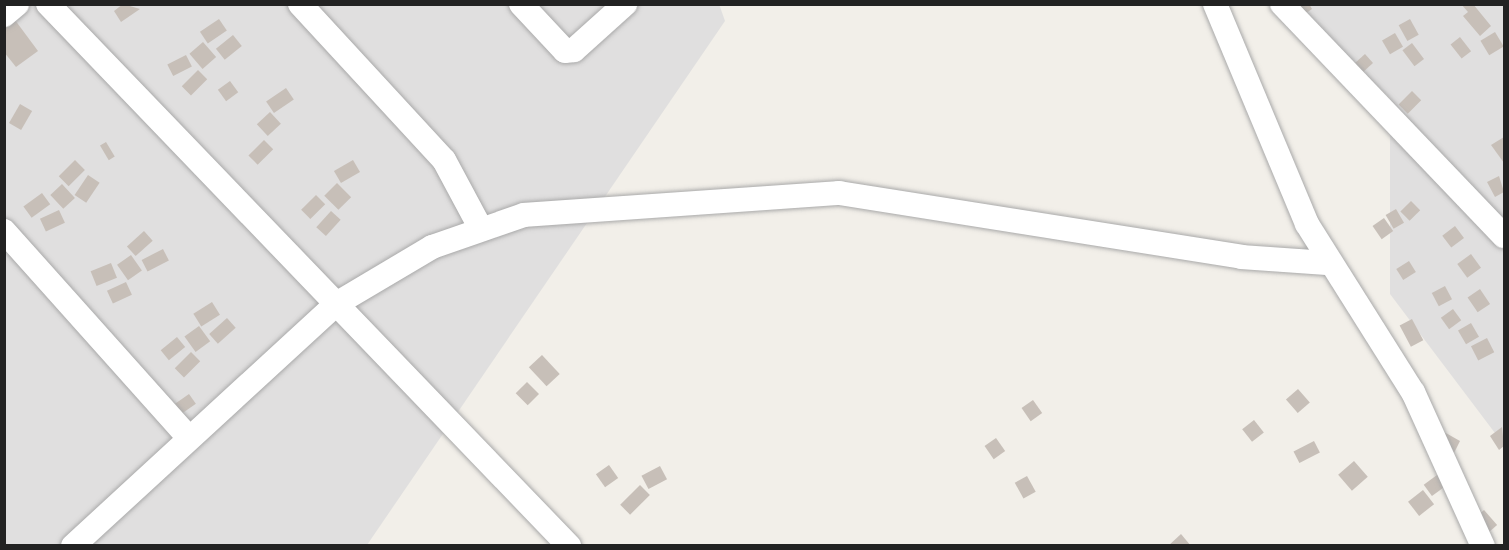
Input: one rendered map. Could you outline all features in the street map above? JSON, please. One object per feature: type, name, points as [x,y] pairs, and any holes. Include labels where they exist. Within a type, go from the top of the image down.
[{"type":"street","points":[[4,15],[17,4]]},
{"type":"street","points":[[48,4],[569,546]]},
{"type":"street","points":[[300,4],[444,160],[480,226]]},
{"type":"street","points":[[521,4],[565,51],[574,50],[625,4]]},
{"type":"street","points":[[1215,4],[1260,122],[1327,263],[1413,392],[1483,546]]},
{"type":"street","points":[[1281,4],[1504,236]]},
{"type":"street","points":[[73,546],[188,437],[336,304],[432,247],[480,226],[577,209],[839,193],[1241,257],[1327,263]]},
{"type":"street","points":[[4,231],[188,437]]},
{"type":"shaded area","points":[[719,4],[725,21],[367,545],[5,546],[4,5]]},
{"type":"shaded area","points":[[1290,5],[1504,5],[1504,445],[1390,294],[1390,98]]},
{"type":"building","points":[[123,4],[140,9],[121,22],[114,11]]},
{"type":"building","points":[[1291,4],[1309,4],[1312,9],[1299,18]]},
{"type":"building","points":[[1461,4],[1473,4],[1491,26],[1480,36],[1463,16],[1468,12]]},
{"type":"building","points":[[219,19],[227,31],[208,43],[200,32]]},
{"type":"building","points":[[1410,19],[1419,35],[1407,41],[1399,25]]},
{"type":"building","points":[[15,20],[38,51],[16,67],[4,52],[4,29]]},
{"type":"building","points":[[1495,32],[1504,47],[1489,55],[1480,41]]},
{"type":"building","points":[[1395,33],[1403,47],[1390,54],[1382,40]]},
{"type":"building","points":[[233,35],[242,46],[225,60],[216,49]]},
{"type":"building","points":[[1460,37],[1471,51],[1462,59],[1451,44]]},
{"type":"building","points":[[203,42],[216,57],[203,69],[189,54]]},
{"type":"building","points":[[1412,43],[1424,59],[1414,66],[1402,50]]},
{"type":"building","points":[[1365,54],[1373,63],[1354,80],[1346,71]]},
{"type":"building","points":[[186,55],[192,67],[173,76],[167,65]]},
{"type":"building","points":[[198,70],[207,79],[191,95],[182,86]]},
{"type":"building","points":[[230,81],[238,92],[226,101],[218,90]]},
{"type":"building","points":[[286,88],[294,100],[274,113],[266,101]]},
{"type":"building","points":[[1412,91],[1421,100],[1408,114],[1399,104]]},
{"type":"building","points":[[20,104],[32,111],[21,130],[9,123]]},
{"type":"building","points":[[270,112],[281,124],[268,136],[257,124]]},
{"type":"building","points":[[1504,137],[1504,163],[1491,145]]},
{"type":"building","points":[[264,140],[273,149],[258,165],[248,156]]},
{"type":"building","points":[[106,142],[115,157],[109,160],[100,146]]},
{"type":"building","points":[[75,160],[85,170],[69,186],[59,176]]},
{"type":"building","points":[[353,160],[360,172],[341,183],[334,171]]},
{"type":"building","points":[[88,175],[100,183],[86,203],[75,195]]},
{"type":"building","points":[[1499,176],[1504,192],[1495,197],[1487,182]]},
{"type":"building","points":[[337,183],[351,197],[338,210],[324,196]]},
{"type":"building","points":[[62,184],[75,198],[63,209],[50,195]]},
{"type":"building","points":[[42,193],[50,204],[32,218],[23,207]]},
{"type":"building","points":[[316,195],[325,204],[310,219],[301,210]]},
{"type":"building","points":[[1411,201],[1420,210],[1410,221],[1400,212]]},
{"type":"building","points":[[1396,209],[1404,223],[1394,229],[1386,215]]},
{"type":"building","points":[[59,210],[65,223],[46,232],[40,219]]},
{"type":"building","points":[[331,211],[341,220],[326,236],[316,227]]},
{"type":"building","points":[[1384,218],[1393,231],[1382,239],[1373,226]]},
{"type":"building","points":[[1455,226],[1464,238],[1451,248],[1442,236]]},
{"type":"building","points":[[144,231],[153,241],[136,256],[127,246]]},
{"type":"building","points":[[163,249],[169,261],[148,271],[142,260]]},
{"type":"building","points":[[1471,254],[1481,268],[1467,278],[1457,264]]},
{"type":"building","points":[[131,255],[142,271],[128,280],[117,265]]},
{"type":"building","points":[[1409,261],[1416,272],[1403,280],[1396,269]]},
{"type":"building","points":[[111,263],[117,278],[97,286],[91,271]]},
{"type":"building","points":[[126,282],[132,295],[113,304],[107,291]]},
{"type":"building","points":[[1445,286],[1452,299],[1439,306],[1432,293]]},
{"type":"building","points":[[1480,289],[1490,304],[1478,312],[1468,297]]},
{"type":"building","points":[[212,302],[220,315],[201,326],[193,314]]},
{"type":"building","points":[[1453,309],[1461,320],[1449,329],[1441,318]]},
{"type":"building","points":[[227,318],[236,328],[218,344],[209,334]]},
{"type":"building","points":[[1412,319],[1423,340],[1411,347],[1400,326]]},
{"type":"building","points":[[1471,323],[1479,337],[1466,344],[1458,330]]},
{"type":"building","points":[[199,326],[210,341],[196,352],[184,337]]},
{"type":"building","points":[[177,337],[185,347],[169,360],[161,350]]},
{"type":"building","points":[[1487,338],[1494,352],[1478,360],[1471,346]]},
{"type":"building","points":[[191,352],[200,361],[184,377],[175,368]]},
{"type":"building","points":[[542,355],[560,374],[547,386],[529,367]]},
{"type":"building","points":[[527,382],[539,394],[528,405],[516,393]]},
{"type":"building","points":[[1298,389],[1310,403],[1298,413],[1286,399]]},
{"type":"building","points":[[189,394],[196,404],[182,414],[175,404]]},
{"type":"building","points":[[1033,400],[1042,413],[1031,421],[1022,408]]},
{"type":"building","points":[[1254,420],[1264,433],[1252,442],[1242,429]]},
{"type":"building","points":[[1502,427],[1504,446],[1499,450],[1490,436]]},
{"type":"building","points":[[1444,432],[1460,441],[1451,459]]},
{"type":"building","points":[[996,438],[1005,451],[994,459],[985,446]]},
{"type":"building","points":[[1314,441],[1320,453],[1299,463],[1294,451]]},
{"type":"building","points":[[1354,461],[1368,477],[1352,491],[1338,475]]},
{"type":"building","points":[[609,465],[618,478],[605,487],[596,474]]},
{"type":"building","points":[[660,466],[667,479],[649,489],[641,476]]},
{"type":"building","points":[[1448,467],[1456,478],[1432,496],[1424,485]]},
{"type":"building","points":[[1027,476],[1036,492],[1023,499],[1015,483]]},
{"type":"building","points":[[640,485],[650,495],[630,515],[620,505]]},
{"type":"building","points":[[1423,490],[1434,504],[1419,516],[1408,502]]},
{"type":"building","points":[[1484,510],[1497,525],[1481,539],[1468,524]]},
{"type":"building","points":[[1181,534],[1191,546],[1168,546]]}]
